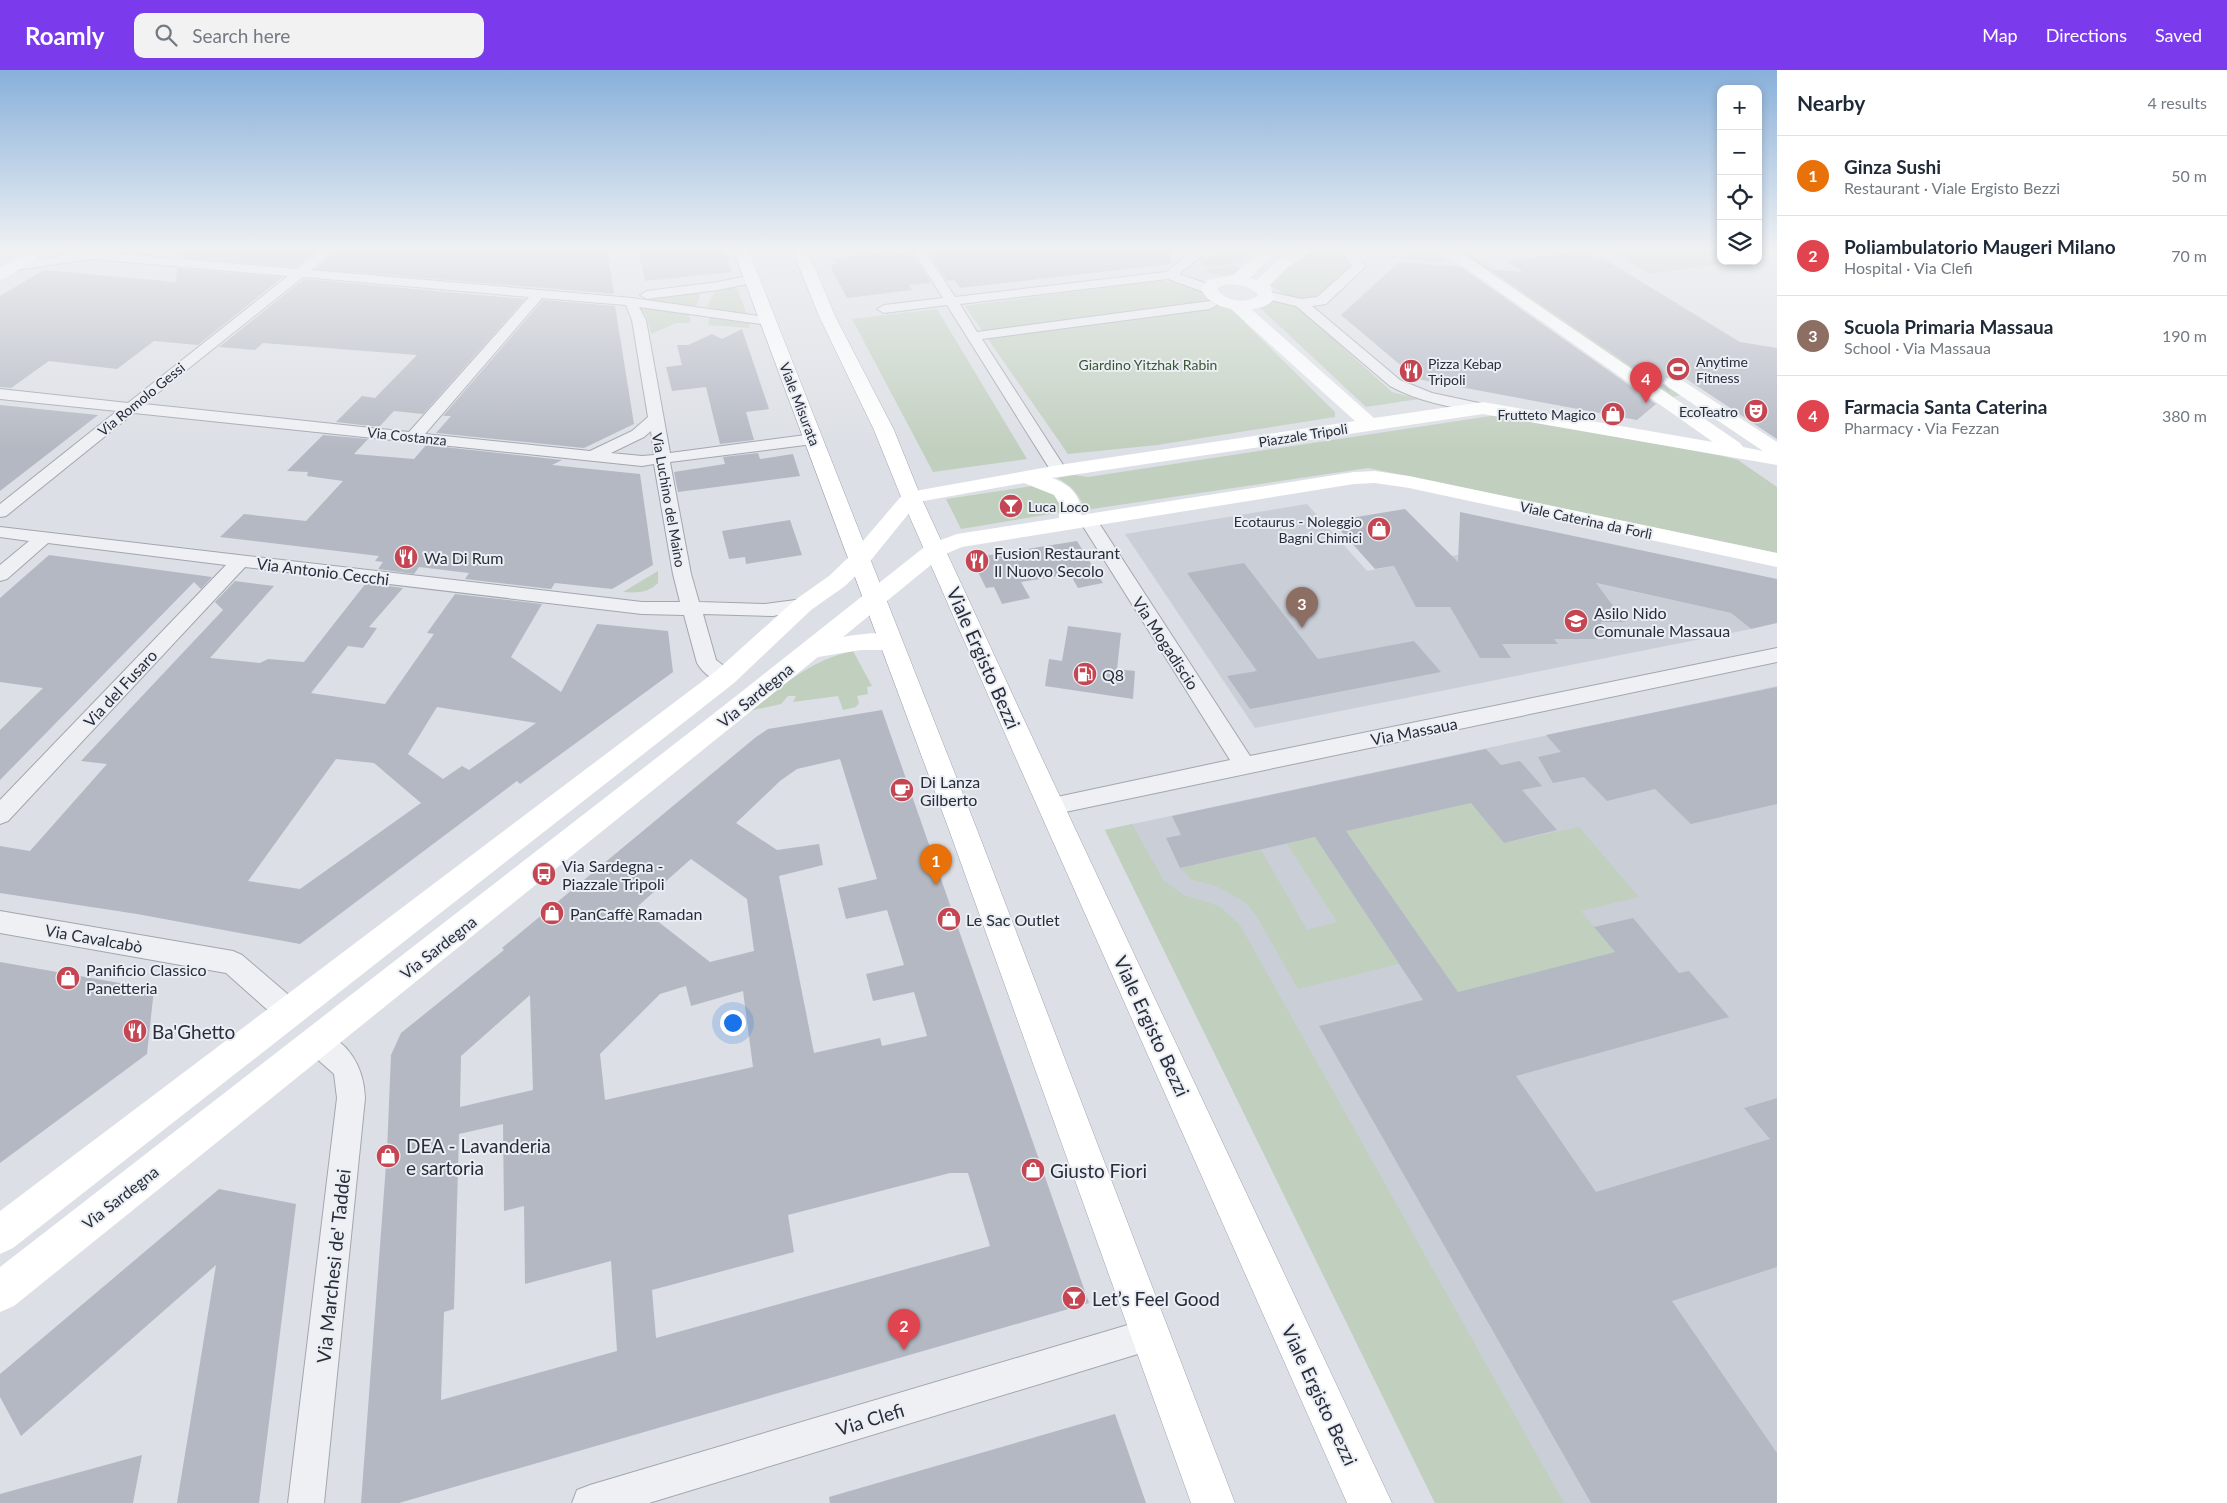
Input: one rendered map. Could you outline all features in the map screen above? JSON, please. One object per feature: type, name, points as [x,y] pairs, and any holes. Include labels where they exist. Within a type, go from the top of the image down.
[{"type":"main road","name":"Viale Misurata","points":[[766,316],[858,560]]},
{"type":"main road","points":[[827,316],[884,430],[935,550]]},
{"type":"main road","name":"Piazzale Tripoli","points":[[1248,316],[1370,424]]},
{"type":"main road","points":[[1543,316],[1777,478]]},
{"type":"main road","points":[[1573,316],[1579,320]]},
{"type":"main road","points":[[1661,374],[1777,451]]},
{"type":"main road","points":[[1370,424],[1483,408],[1777,459]]},
{"type":"main road","points":[[1656,439],[1673,432],[1688,415]]},
{"type":"main road","name":"Piazzale Tripoli","points":[[911,497],[1060,471],[1370,424]]},
{"type":"main road","points":[[873,599],[935,550],[957,541],[1078,522],[1072,511],[1070,498],[1056,485],[1026,477]]},
{"type":"main road","name":"Viale Caterina da Forlì","points":[[1078,522],[1354,478],[1375,477],[1777,560]]},
{"type":"main road","points":[[911,497],[858,560],[962,827],[1214,1503]]},
{"type":"main road","name":"Viale Ergisto Bezzi","points":[[935,550],[1370,1503]]},
{"type":"main road","name":"Via Sardegna","points":[[0,1235],[725,677],[803,605],[837,581],[858,560]]},
{"type":"main road","name":"Via Sardegna","points":[[0,1292],[318,1042],[873,599]]},
{"type":"main road","points":[[811,650],[861,642],[890,642]]},
{"type":"main road","points":[[725,677],[754,694]]},
{"type":"main road","points":[[289,1012],[318,1042]]},
{"type":"street","name":"Via Romolo Gessi","points":[[0,512],[244,316]]},
{"type":"street","points":[[414,436],[520,316]]},
{"type":"street","name":"Via Luchino del Maino","points":[[637,316],[639,320],[663,458],[663,476],[682,574],[692,609]]},
{"type":"street","points":[[731,316],[768,321]]},
{"type":"street","points":[[962,316],[1060,471]]},
{"type":"street","points":[[975,336],[1128,316]]},
{"type":"street","name":"Piazzale Tripoli","points":[[1315,316],[1394,383],[1424,398],[1483,408]]},
{"type":"street","name":"Via Costanza","points":[[0,394],[642,460],[813,439]]},
{"type":"street","name":"Via Luchino del Maino","points":[[593,456],[638,434],[656,419]]},
{"type":"street","name":"Via Mogadiscio","points":[[1078,522],[1245,766]]},
{"type":"street","name":"Via Antonio Cecchi","points":[[0,532],[626,606],[660,609],[727,608],[764,611],[803,605]]},
{"type":"street","points":[[0,574],[44,537]]},
{"type":"street","name":"Via del Fusaro","points":[[0,815],[240,561]]},
{"type":"street","points":[[692,609],[707,663],[725,677]]},
{"type":"street","name":"Via Massaua","points":[[1051,806],[1777,655]]},
{"type":"street","name":"Via Cavalcabò","points":[[0,922],[233,963],[289,1012]]},
{"type":"street","name":"Via Marchesi de' Taddei","points":[[306,1503],[352,1098],[352,1082],[345,1064],[318,1042]]},
{"type":"street","name":"Via Clefi","points":[[590,1503],[1151,1334]]},
{"type":"shaded area","points":[[1307,504],[1367,571],[1463,554],[1731,613],[1751,629],[1255,728],[1125,534]]},
{"type":"shaded area","points":[[1777,686],[1777,1503],[1435,1503],[1105,830]]},
{"type":"green space","points":[[646,316],[689,316],[691,323],[676,323],[651,334]]},
{"type":"green space","points":[[710,316],[715,316],[749,322],[750,328],[708,325]]},
{"type":"green space","points":[[879,316],[941,316],[1027,459],[933,472],[852,319]]},
{"type":"green space","name":"Giardino Yitzhak Rabin","points":[[972,316],[1242,316],[1246,319],[1244,322],[1335,412],[1335,417],[1157,445],[1068,454]]},
{"type":"green space","points":[[1268,316],[1308,316],[1392,392],[1419,399],[1366,407]]},
{"type":"green space","points":[[1554,316],[1562,316],[1680,395],[1673,397]]},
{"type":"green space","points":[[1497,415],[1738,460],[1777,487],[1777,553],[1368,468],[1085,510],[1075,491],[1057,478],[1074,475],[1088,477]]},
{"type":"green space","points":[[1039,485],[1061,495],[1063,512],[961,529],[946,499]]},
{"type":"green space","points":[[658,571],[658,583],[650,589],[638,592],[623,592]]},
{"type":"green space","points":[[853,651],[872,686],[867,687],[868,694],[857,696],[859,703],[856,707],[843,710],[838,696],[793,702],[796,696],[788,696],[781,704],[749,711],[810,667]]},
{"type":"green space","points":[[1471,803],[1504,843],[1579,827],[1639,897],[1581,911],[1615,952],[1458,992],[1346,831]]},
{"type":"green space","points":[[1132,824],[1164,881],[1184,895],[1219,906],[1240,925],[1564,1503],[1435,1503],[1105,830]]},
{"type":"green space","points":[[1315,837],[1399,964],[1298,989],[1256,915],[1245,902],[1216,886],[1192,880],[1180,868],[1261,850],[1307,930],[1337,922],[1287,844]]},
{"type":"building","points":[[0,316],[234,316],[198,345],[154,341],[117,369],[49,361],[11,388],[0,387]]},
{"type":"building","points":[[258,316],[510,316],[423,414],[394,411],[379,427],[336,422],[362,396],[375,398],[417,355],[263,343],[255,350],[219,347]]},
{"type":"building","points":[[529,316],[617,316],[634,424],[584,448],[436,433],[451,416],[443,416]]},
{"type":"building","points":[[1342,316],[1531,316],[1656,404],[1637,420],[1417,379]]},
{"type":"building","points":[[1558,316],[1697,316],[1740,342],[1777,348],[1777,439],[1685,378],[1674,376],[1666,378],[1663,383],[1669,392]]},
{"type":"building","points":[[742,329],[769,409],[746,412],[754,440],[720,444],[706,387],[672,391],[666,367],[682,365],[677,345],[688,345],[712,334],[722,339]]},
{"type":"building","points":[[0,405],[98,415],[0,491]]},
{"type":"building","points":[[323,435],[368,439],[354,454],[414,459],[426,445],[562,460],[552,465],[640,474],[653,565],[612,589],[555,583],[551,589],[465,579],[469,573],[419,567],[414,574],[378,569],[383,562],[375,561],[379,556],[220,537],[244,514],[306,521],[343,481],[307,476],[308,472],[287,471]]},
{"type":"building","points":[[758,453],[760,459],[793,454],[800,476],[678,492],[674,472],[725,464],[723,457]]},
{"type":"building","points":[[1405,509],[1458,562],[1460,512],[1777,579],[1777,623],[1751,629],[1731,613],[1596,583],[1625,622],[1600,622],[1614,639],[1554,639],[1558,644],[1502,644],[1511,658],[1480,658],[1450,607],[1416,607],[1394,566],[1375,569],[1332,521]]},
{"type":"building","points":[[790,520],[802,555],[746,564],[745,557],[729,559],[722,531]]},
{"type":"building","points":[[1077,541],[1103,583],[1078,588],[1070,574],[1021,582],[1030,598],[1002,604],[994,587],[986,588],[971,558]]},
{"type":"building","points":[[49,555],[212,577],[201,589],[194,582],[0,780],[0,730],[43,688],[0,682],[0,598]]},
{"type":"building","points":[[1244,563],[1318,659],[1414,641],[1441,672],[1250,709],[1227,676],[1257,671],[1187,573]]},
{"type":"building","points":[[235,581],[274,586],[210,658],[260,663],[268,659],[304,662],[366,583],[403,588],[369,627],[377,628],[363,648],[348,646],[311,693],[385,704],[434,634],[427,633],[455,594],[542,604],[511,657],[561,692],[597,624],[668,631],[673,672],[520,784],[517,781],[300,944],[137,914],[0,893],[0,846],[30,851],[107,764],[81,761],[223,610],[215,602]],"holes":[[[437,707],[536,723],[469,770],[462,766],[443,779],[408,754]],[[336,759],[374,763],[421,803],[300,889],[248,881]]]},
{"type":"building","points":[[1068,626],[1121,633],[1117,669],[1135,671],[1133,699],[1045,686],[1049,659],[1062,661]]},
{"type":"building","points":[[1777,687],[1777,804],[1691,824],[1655,789],[1607,801],[1584,777],[1553,783],[1538,757],[1561,752],[1546,735]]},
{"type":"building","points":[[882,710],[1089,1303],[399,1503],[361,1503],[387,1151],[391,1055],[401,1033],[504,950],[502,948],[768,729]],"holes":[[[840,759],[877,879],[838,888],[846,919],[887,910],[904,965],[866,974],[873,1001],[914,992],[927,1036],[882,1046],[880,1038],[814,1053],[779,876],[823,865],[819,844],[777,850],[736,823],[780,781],[797,769]],[[691,859],[747,899],[754,951],[710,962],[638,906]],[[686,986],[691,1006],[743,991],[753,1067],[605,1100],[600,1054],[660,994]],[[530,995],[533,1090],[460,1107],[461,1056]],[[503,1124],[504,1211],[524,1206],[525,1284],[611,1261],[617,1351],[441,1400],[444,1312],[454,1309],[459,1134]],[[950,1173],[968,1173],[990,1246],[656,1338],[652,1290],[794,1252],[788,1215]]]},
{"type":"building","points":[[1486,749],[1501,765],[1520,761],[1542,786],[1522,790],[1557,830],[1504,843],[1471,803],[1346,831],[1458,992],[1615,952],[1594,927],[1633,918],[1679,973],[1689,971],[1729,1017],[1516,1076],[1596,1192],[1770,1139],[1744,1108],[1777,1098],[1777,1267],[1672,1301],[1777,1453],[1777,1503],[1591,1503],[1319,1026],[1423,1000],[1315,837],[1180,868],[1166,838],[1181,835],[1172,816]]},
{"type":"building","points":[[0,962],[154,989],[147,1054],[0,1163]]},
{"type":"building","points":[[219,1189],[296,1204],[259,1503],[177,1503],[216,1265],[21,1436],[0,1397],[0,1374]]},
{"type":"building","points":[[1115,1414],[1146,1503],[830,1503],[829,1497]]},
{"type":"building","points":[[142,1455],[133,1503],[0,1503],[0,1494]]},
{"type":"place","name":"Anytime Fitness","points":[[1678,369]]},
{"type":"place","name":"Pizza Kebap Tripoli","points":[[1411,371]]},
{"type":"place","name":"Farmacia Santa Caterina","points":[[1646,403]]},
{"type":"place","name":"EcoTeatro","points":[[1756,411]]},
{"type":"place","name":"Frutteto Magico","points":[[1613,414]]},
{"type":"place","name":"Luca Loco","points":[[1011,506]]},
{"type":"place","name":"Ecotaurus - Noleggio Bagni Chimici","points":[[1379,529]]},
{"type":"place","name":"Wa Di Rum","points":[[406,557]]},
{"type":"place","name":"Fusion Restaurant Il Nuovo Secolo","points":[[977,561]]},
{"type":"place","name":"Asilo Nido Comunale Massaua","points":[[1576,621]]},
{"type":"place","name":"Scuola Primaria Massaua","points":[[1302,628]]},
{"type":"place","name":"Q8","points":[[1085,674]]},
{"type":"place","name":"Di Lanza Gilberto","points":[[902,790]]},
{"type":"place","name":"Via Sardegna - Piazzale Tripoli","points":[[544,874]]},
{"type":"place","name":"Ginza Sushi","points":[[936,885]]},
{"type":"place","name":"PanCaffè Ramadan","points":[[552,913]]},
{"type":"place","name":"Le Sac Outlet","points":[[949,919]]},
{"type":"place","name":"Panificio Classico Panetteria","points":[[68,978]]},
{"type":"place","name":"Ba'Ghetto","points":[[135,1031]]},
{"type":"place","name":"DEA - Lavanderia e sartoria","points":[[388,1156]]},
{"type":"place","name":"Giusto Fiori","points":[[1033,1170]]},
{"type":"place","name":"Let’s Feel Good","points":[[1074,1298]]},
{"type":"place","name":"Poliambulatorio Maugeri Milano","points":[[904,1350]]}]
